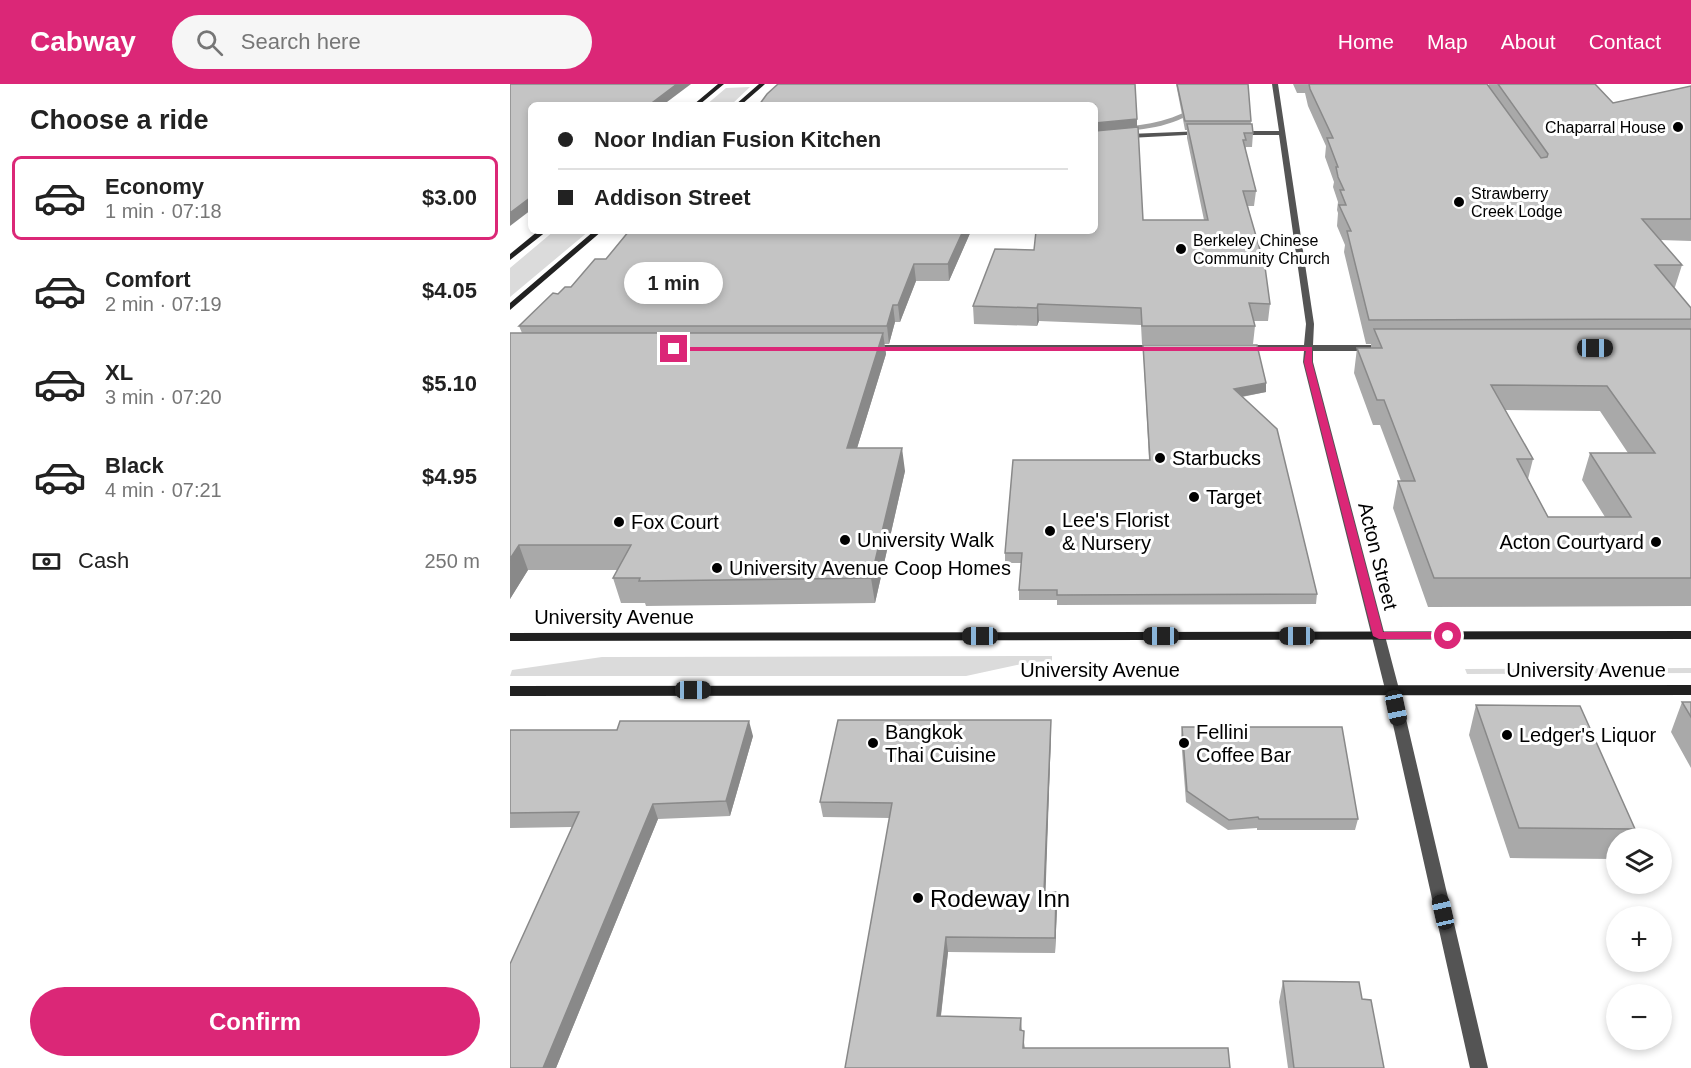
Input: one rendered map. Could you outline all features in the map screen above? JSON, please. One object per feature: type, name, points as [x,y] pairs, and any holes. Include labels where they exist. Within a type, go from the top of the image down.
[{"type":"main road","points":[[700,102],[721,84]]},
{"type":"main road","points":[[741,102],[762,84]]},
{"type":"main road","points":[[510,258],[539,234]]},
{"type":"main road","points":[[510,307],[595,234]]},
{"type":"main road","name":"University Avenue","points":[[510,637],[1691,635]]},
{"type":"main road","name":"University Avenue","points":[[510,691],[1691,690]]},
{"type":"street","name":"Acton Street","points":[[1275,84],[1310,324],[1308,362],[1392,689],[1479,1068]]},
{"type":"street","points":[[1098,141],[1130,136],[1212,133]]},
{"type":"street","points":[[1235,133],[1282,133]]},
{"type":"street","points":[[861,348],[1165,348]]},
{"type":"street","points":[[1236,348],[1379,348]]},
{"type":"shaded area","points":[[750,87],[734,102],[710,102],[726,88]]},
{"type":"shaded area","points":[[550,234],[585,234],[510,297],[510,268]]},
{"type":"shaded area","points":[[1052,656],[1052,661],[1031,662],[966,676],[510,676],[512,670],[602,657]]},
{"type":"shaded area","points":[[1691,668],[1691,673],[1467,674],[1465,669]]},
{"type":"building","points":[[510,84],[677,84],[653,102],[528,102],[528,199],[510,213]]},
{"type":"building","points":[[778,84],[1135,84],[1137,119],[1098,123],[1098,102],[761,102]]},
{"type":"building","points":[[1177,84],[1248,84],[1251,121],[1185,121]]},
{"type":"building","points":[[1309,84],[1487,84],[1541,158],[1547,157],[1548,154],[1498,84],[1595,84],[1613,103],[1691,86],[1691,219],[1642,219],[1682,265],[1655,265],[1691,308],[1691,319],[1369,320],[1347,231],[1351,231],[1339,205],[1346,205],[1340,190],[1344,190],[1338,177],[1336,167],[1338,167],[1327,138],[1333,138]]},
{"type":"building","points":[[1187,124],[1252,124],[1253,133],[1244,133],[1246,140],[1243,140],[1256,191],[1243,191],[1265,267],[1270,304],[1249,303],[1255,326],[1142,326],[1141,308],[1038,304],[1037,308],[973,306],[995,249],[1034,250],[1036,234],[1098,234],[1098,131],[1138,127],[1143,220],[1208,220]]},
{"type":"building","points":[[627,234],[962,234],[948,264],[914,264],[898,305],[893,305],[887,326],[519,326],[553,293],[558,294],[565,287],[571,287],[595,259],[606,259]]},
{"type":"building","points":[[1374,329],[1691,329],[1691,578],[1434,578],[1398,481],[1415,481],[1384,400],[1377,400],[1357,348],[1382,348]],"holes":[[[1491,385],[1607,386],[1655,453],[1590,453],[1631,517],[1548,517],[1517,459],[1533,459]]]},
{"type":"building","points":[[510,333],[883,333],[847,448],[902,448],[871,578],[639,581],[640,578],[613,578],[631,545],[519,545],[510,559]]},
{"type":"building","name":"Target","points":[[1143,345],[1257,345],[1266,383],[1234,389],[1277,429],[1317,594],[1057,595],[1057,590],[1019,590],[1022,553],[1005,553],[1013,460],[1150,460]]},
{"type":"building","points":[[1682,702],[1691,702],[1691,717]]},
{"type":"building","points":[[1476,705],[1580,706],[1635,828],[1519,828]]},
{"type":"building","points":[[838,720],[1051,720],[1044,892],[1056,892],[1055,938],[946,937],[937,1016],[1021,1018],[1020,1030],[1024,1031],[1023,1048],[1228,1048],[1230,1068],[845,1068],[892,803],[820,802]]},
{"type":"building","points":[[620,721],[749,721],[726,801],[653,804],[543,1068],[510,1068],[510,964],[579,812],[510,813],[510,730],[617,730]]},
{"type":"building","points":[[1182,727],[1342,727],[1358,819],[1259,819],[1258,817],[1229,820],[1187,791]]},
{"type":"building","points":[[1283,981],[1359,982],[1362,999],[1371,1000],[1384,1068],[1294,1068]]},
{"type":"waterway","points":[[1098,129],[1121,129],[1160,124],[1195,109]]},
{"type":"place","name":"Chaparral House","points":[[1678,127]]},
{"type":"place","name":"Strawberry Creek Lodge","points":[[1459,202]]},
{"type":"place","name":"Berkeley Chinese Community Church","points":[[1181,249]]},
{"type":"place","name":"Starbucks","points":[[1160,458]]},
{"type":"place","name":"Target","points":[[1194,497]]},
{"type":"place","name":"Fox Court","points":[[619,522]]},
{"type":"place","name":"Lee's Florist & Nursery","points":[[1050,531]]},
{"type":"place","name":"University Walk","points":[[845,540]]},
{"type":"place","name":"Acton Courtyard","points":[[1656,542]]},
{"type":"place","name":"University Avenue Coop Homes","points":[[717,568]]},
{"type":"place","name":"Ledger's Liquor","points":[[1507,735]]},
{"type":"place","name":"Bangkok Thai Cuisine","points":[[873,743]]},
{"type":"place","name":"Fellini Coffee Bar","points":[[1184,743]]},
{"type":"place","name":"Rodeway Inn","points":[[918,898]]},
{"type":"route","points":[[674,349],[1310,349],[1308,362],[1379,636],[1448,636]]}]
